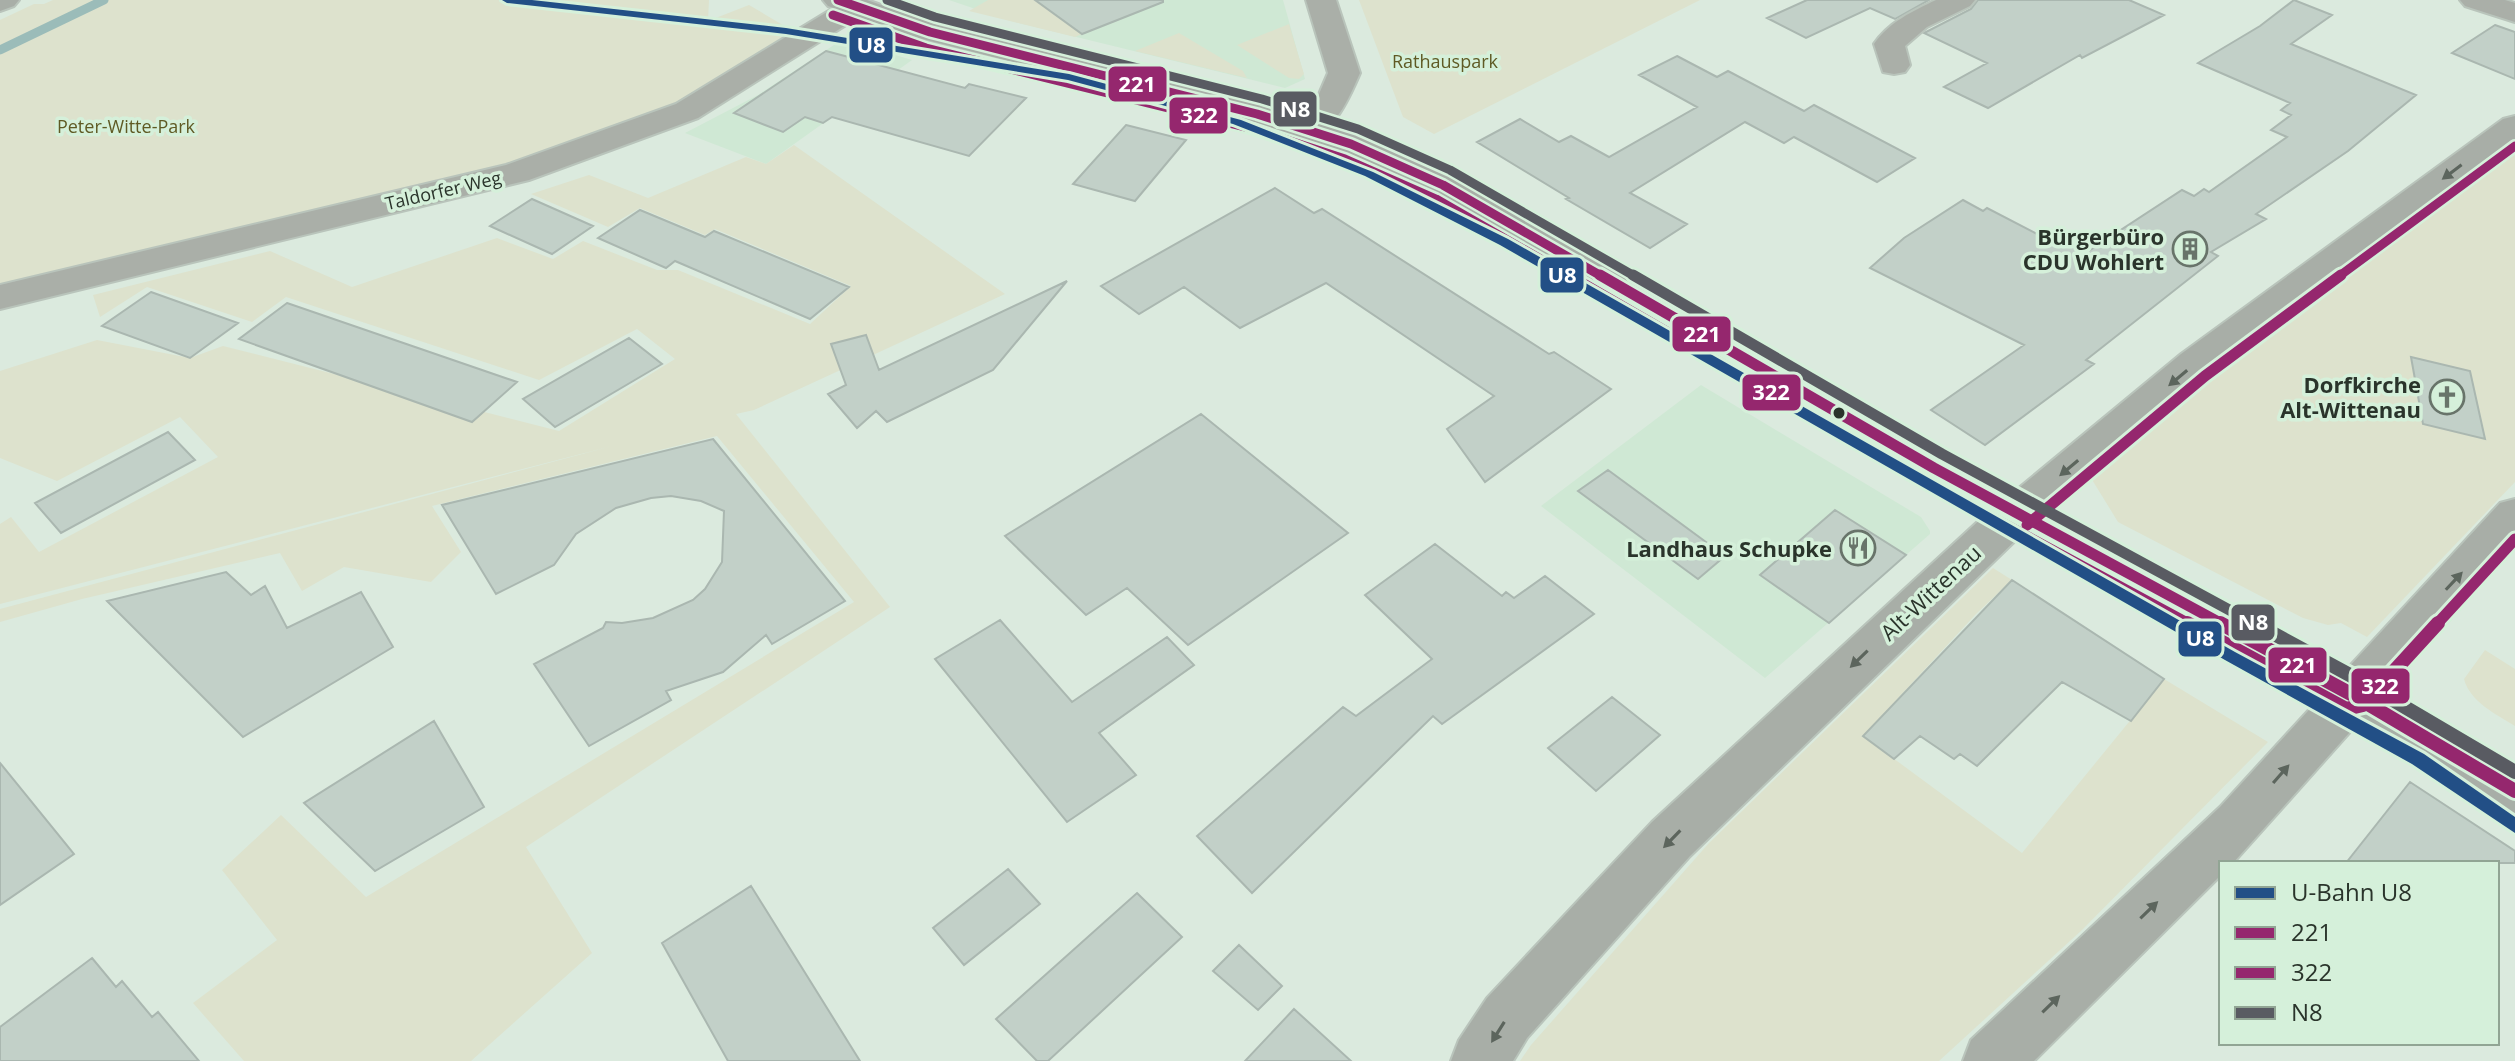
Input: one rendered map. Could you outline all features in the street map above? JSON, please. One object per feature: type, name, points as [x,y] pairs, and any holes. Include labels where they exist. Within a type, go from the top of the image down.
[{"type":"main road","points":[[847,3],[930,32],[1307,128],[1399,163],[1443,185],[2017,513],[2351,694],[2515,791]]},
{"type":"main road","name":"Alt-Wittenau","points":[[1480,1061],[1507,1018],[1671,839],[1936,586],[2017,513],[2195,363],[2515,126]]},
{"type":"main road","points":[[1992,1061],[2238,823],[2515,515]]},
{"type":"street","points":[[1307,128],[1330,105],[1344,73],[1321,0]]},
{"type":"street","points":[[1894,65],[1889,44],[1916,21],[1960,0]]},
{"type":"street","points":[[2475,0],[2515,13]]},
{"type":"street","name":"Taldorfer Weg","points":[[0,297],[517,173],[687,111],[847,3]]},
{"type":"shaded area","points":[[949,0],[1283,0],[1305,79],[1285,88],[1011,21]]},
{"type":"shaded area","points":[[843,39],[912,60],[766,164],[685,133],[758,95]]},
{"type":"shaded area","points":[[1701,385],[1921,517],[1930,531],[1765,678],[1541,506]]},
{"type":"green space","name":"Peter-Witte-Park","points":[[53,0],[709,0],[708,21],[749,5],[793,31],[697,93],[601,136],[513,164],[0,287],[0,20],[34,4]]},
{"type":"green space","points":[[988,0],[1035,0],[1082,34],[1075,37],[969,11]]},
{"type":"green space","name":"Rathauspark","points":[[1359,0],[1700,0],[1434,134],[1403,117]]},
{"type":"green space","points":[[1289,24],[1304,74],[1299,79],[1289,78],[1237,45]]},
{"type":"green space","points":[[1179,33],[1243,71],[1247,78],[1135,51]]},
{"type":"green space","points":[[794,145],[1005,294],[754,410],[736,414],[890,607],[526,847],[592,953],[471,1061],[244,1061],[193,1003],[277,940],[222,870],[281,815],[366,897],[854,602],[717,436],[432,506],[461,552],[431,582],[344,567],[302,591],[280,553],[82,599],[0,622],[0,609],[612,446],[0,604],[0,524],[11,517],[39,552],[218,457],[180,417],[57,481],[0,458],[0,371],[97,340],[190,358],[223,346],[559,431],[675,359],[637,329],[539,380],[286,297],[252,322],[147,287],[100,317],[93,295],[270,251],[352,287],[497,238],[553,259],[583,241],[657,270],[678,270],[810,324],[851,286],[715,229],[705,235],[640,208],[608,227],[531,194],[589,175],[648,198],[746,157],[766,164]]},
{"type":"green space","points":[[2515,145],[2515,482],[2367,637],[2341,623],[2328,625],[2303,618],[2118,522],[2091,478],[2385,237]]},
{"type":"green space","points":[[1993,568],[2012,580],[1976,614],[1863,736],[2022,853],[2164,679],[2268,742],[2082,930],[1939,1061],[1520,1061],[1709,843]]},
{"type":"green space","points":[[2485,650],[2515,669],[2515,726],[2485,707],[2467,687],[2464,679]]},
{"type":"building","points":[[1035,0],[1163,0],[1163,2],[1082,34]]},
{"type":"building","points":[[1807,0],[1929,0],[1895,19],[1870,8],[1806,38],[1767,18]]},
{"type":"building","points":[[1978,0],[2129,0],[2164,15],[2082,58],[2080,55],[1988,108],[1944,87],[1987,63],[1924,33],[1971,9]]},
{"type":"building","points":[[2294,0],[2332,15],[2291,44],[2416,95],[2348,151],[2256,214],[2266,219],[2211,252],[2218,256],[2086,360],[2094,364],[1985,445],[1931,410],[2024,345],[1870,268],[1904,238],[1963,200],[1983,211],[1987,208],[2039,235],[2049,229],[2090,250],[2182,190],[2194,196],[2204,189],[2209,192],[2287,137],[2271,130],[2291,115],[2281,110],[2290,103],[2198,63],[2260,26]]},
{"type":"building","points":[[2495,25],[2515,32],[2515,79],[2452,53]]},
{"type":"building","points":[[826,51],[965,88],[969,84],[1026,98],[969,156],[832,117],[823,123],[805,117],[783,132],[734,113]]},
{"type":"building","points":[[1677,56],[1717,77],[1728,71],[1804,111],[1814,105],[1915,158],[1877,182],[1794,137],[1784,143],[1745,122],[1630,193],[1687,224],[1650,248],[1477,142],[1520,119],[1559,142],[1571,136],[1609,157],[1697,107],[1639,75]]},
{"type":"building","points":[[1126,125],[1186,140],[1135,201],[1073,184]]},
{"type":"building","points":[[1275,188],[1314,213],[1322,209],[1549,354],[1554,352],[1611,389],[1485,482],[1447,429],[1494,396],[1326,283],[1240,328],[1184,287],[1139,314],[1101,286]]},
{"type":"building","points":[[532,199],[593,226],[552,254],[490,226]]},
{"type":"building","points":[[640,210],[705,237],[714,231],[849,287],[810,319],[675,261],[666,268],[598,238]]},
{"type":"building","points":[[1067,281],[993,370],[887,422],[876,411],[857,428],[828,394],[846,385],[831,344],[866,335],[879,370]]},
{"type":"building","points":[[151,292],[238,323],[190,358],[102,326]]},
{"type":"building","points":[[287,303],[517,382],[472,422],[239,339]]},
{"type":"building","points":[[629,338],[662,364],[555,427],[523,399]]},
{"type":"building","name":"Dorfkirche Alt-Wittenau","points":[[2411,357],[2470,371],[2485,439],[2423,424]]},
{"type":"building","points":[[1201,414],[1348,533],[1188,645],[1127,588],[1086,615],[1005,536]]},
{"type":"building","points":[[168,432],[195,460],[61,533],[35,503]]},
{"type":"building","points":[[713,439],[845,601],[772,644],[766,635],[723,672],[666,691],[671,700],[589,746],[534,664],[603,628],[606,622],[653,618],[693,600],[705,589],[722,562],[724,511],[701,501],[671,496],[616,508],[576,534],[554,565],[496,594],[442,505]]},
{"type":"building","points":[[1608,470],[1725,556],[1698,579],[1578,491]]},
{"type":"building","points":[[1835,510],[1906,555],[1829,623],[1760,575]]},
{"type":"building","points":[[1435,544],[1502,596],[1506,592],[1514,598],[1545,576],[1594,614],[1442,724],[1433,716],[1252,893],[1197,836],[1343,707],[1356,716],[1432,659],[1365,595]]},
{"type":"building","points":[[226,572],[251,595],[265,586],[287,628],[361,592],[393,647],[243,737],[107,601]]},
{"type":"building","points":[[2012,580],[2164,679],[2131,721],[2062,682],[1977,766],[1960,754],[1954,759],[1920,736],[1894,759],[1863,736]]},
{"type":"building","points":[[1000,620],[1072,702],[1167,637],[1194,665],[1099,733],[1136,775],[1067,822],[935,659]]},
{"type":"building","points":[[1612,697],[1660,735],[1596,791],[1548,748]]},
{"type":"building","points":[[434,721],[484,807],[375,871],[304,803]]},
{"type":"building","points":[[0,763],[74,854],[0,905]]},
{"type":"building","points":[[2410,782],[2515,851],[2515,863],[2348,861]]},
{"type":"building","points":[[1008,869],[1040,904],[964,965],[933,928]]},
{"type":"building","points":[[751,886],[860,1061],[728,1061],[662,943]]},
{"type":"building","points":[[1137,893],[1182,937],[1048,1061],[1037,1061],[996,1019]]},
{"type":"building","points":[[1239,945],[1282,986],[1258,1010],[1213,971]]},
{"type":"building","points":[[92,958],[116,987],[122,981],[152,1017],[158,1012],[199,1061],[0,1061],[0,1027]]},
{"type":"building","points":[[1294,1009],[1351,1061],[1245,1061]]},
{"type":"waterway","points":[[0,50],[104,0]]},
{"type":"metro line","name":"U8","points":[[507,0],[786,31],[1069,77],[1237,122],[1369,174],[1504,242],[2230,656],[2418,759],[2515,826]]},
{"type":"transit line","name":"221","points":[[838,0],[930,32],[1257,114],[1351,144],[1443,185],[1934,468],[2351,694],[2515,791]]},
{"type":"transit line","name":"N8","points":[[887,0],[935,17],[1262,99],[1358,129],[1450,170],[1942,454],[2359,680],[2515,772]]},
{"type":"transit line","name":"322","points":[[833,15],[926,48],[1253,129],[1345,159],[1436,199],[1926,482],[2346,709],[2363,705],[2515,539]]},
{"type":"transit line","name":"322","points":[[2027,525],[2205,376],[2515,146]]},
{"type":"place","name":"Bürgerbüro CDU Wohlert","points":[[2190,249]]},
{"type":"place","name":"Dorfkirche Alt-Wittenau","points":[[2447,397]]},
{"type":"place","name":"Landhaus Schupke","points":[[1858,548]]}]
